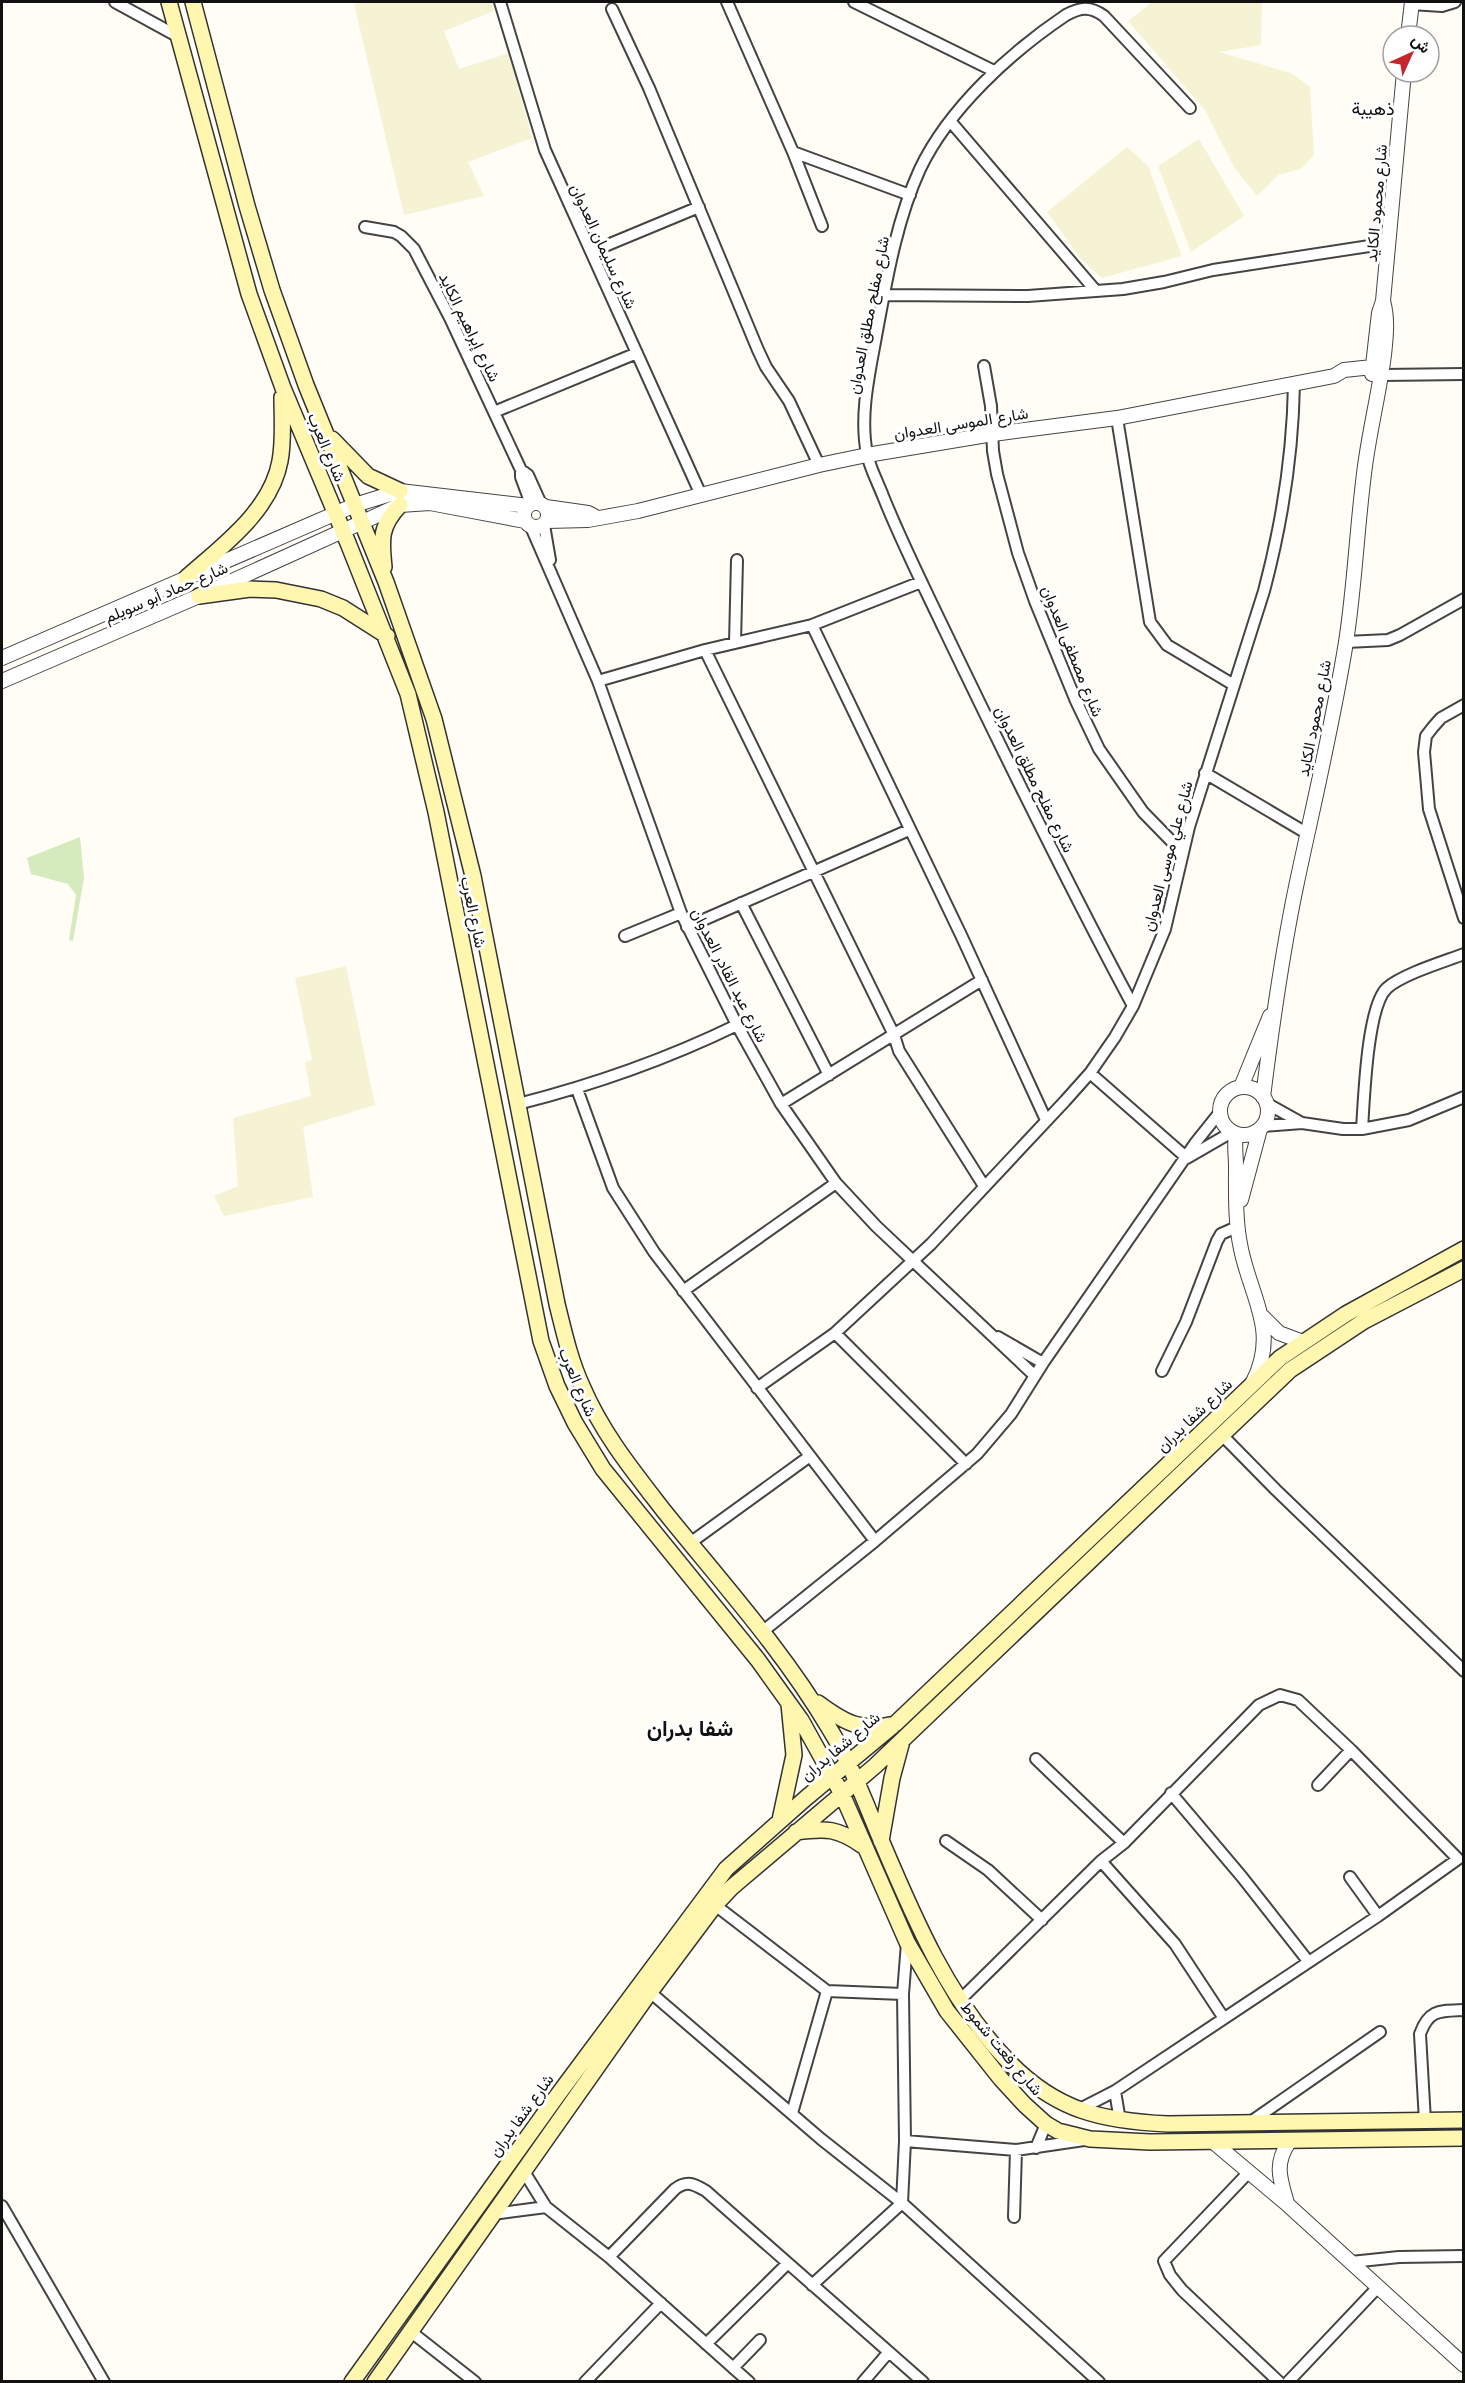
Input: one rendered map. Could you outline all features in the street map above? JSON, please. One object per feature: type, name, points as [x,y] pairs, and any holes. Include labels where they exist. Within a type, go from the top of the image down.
[{"type":"main road","name":"شارع العرب","points":[[170,2],[249,294],[283,388],[387,636],[408,694],[423,752],[480,1030],[531,1295],[541,1341],[557,1386],[575,1423],[603,1469],[789,1701],[833,1776]]},
{"type":"main road","name":"شارع العرب","points":[[193,2],[244,195],[272,290],[306,385],[386,582],[428,701],[457,804],[568,1351],[582,1386],[621,1456],[762,1632],[811,1698],[848,1763]]},
{"type":"main road","points":[[186,578],[243,525],[270,488],[281,458],[283,388]]},
{"type":"main road","points":[[327,435],[368,476],[400,498],[383,531],[386,582]]},
{"type":"main road","points":[[199,596],[250,589],[276,590],[321,599],[352,612],[387,636]]},
{"type":"main road","name":"شارع شفا بدران","points":[[352,2382],[557,2096],[726,1869],[780,1820],[895,1724],[1280,1358],[1346,1314],[1464,1249]]},
{"type":"main road","name":"شارع شفا بدران","points":[[375,2382],[650,1992],[716,1905],[751,1870],[857,1782],[903,1740],[1221,1434],[1302,1361],[1364,1321],[1464,1269]]},
{"type":"main road","points":[[811,1698],[850,1724],[878,1728],[895,1724]]},
{"type":"main road","points":[[780,1820],[794,1755],[789,1701]]},
{"type":"main road","points":[[881,1841],[892,1778],[903,1740]]},
{"type":"main road","name":"شارع رفعت شموط","points":[[848,1763],[920,1928],[960,2000],[989,2040],[1017,2070],[1042,2091],[1078,2110],[1120,2121],[1168,2124],[1464,2120]]},
{"type":"main road","name":"شارع رفعت شموط","points":[[833,1776],[907,1942],[934,1991],[963,2033],[1017,2096],[1046,2124],[1058,2131],[1090,2139],[1150,2142],[1464,2139]]},
{"type":"main road","points":[[796,1832],[833,1829],[850,1836],[864,1846]]},
{"type":"main road","points":[[370,2356],[385,2367]]},
{"type":"street","points":[[115,2],[179,37]]},
{"type":"street","name":"شارع سليمان العدوان","points":[[500,2],[545,150],[593,251],[701,495]]},
{"type":"street","points":[[728,2],[822,226]]},
{"type":"street","points":[[854,2],[994,71]]},
{"type":"street","points":[[1409,24],[1412,3],[1442,6],[1454,2],[1464,3]]},
{"type":"street","name":"شارع مفلح مطلق العدوان","points":[[1133,1006],[1094,933],[921,582],[867,455],[867,391],[883,295],[910,195],[930,151],[994,71],[1054,23],[1081,5],[1104,16],[1190,108]]},
{"type":"street","points":[[612,9],[649,88],[758,351],[789,401],[819,465]]},
{"type":"street","name":"شارع محمود الكايد","points":[[1265,1100],[1274,1009],[1346,642],[1370,431],[1368,415],[1387,314],[1383,301],[1403,84]]},
{"type":"street","points":[[951,122],[1096,291]]},
{"type":"street","points":[[793,153],[910,195]]},
{"type":"street","points":[[593,251],[699,207]]},
{"type":"street","name":"شارع إبراهيم الكايد","points":[[365,226],[394,232],[414,249],[450,318],[521,470],[528,475],[537,514]]},
{"type":"street","points":[[883,295],[1028,296],[1096,291],[1164,282],[1213,270],[1389,243]]},
{"type":"street","points":[[494,412],[637,353]]},
{"type":"street","name":"شارع مصطفى العدوان","points":[[984,366],[992,406],[993,451],[1002,496],[1018,553],[1035,601],[1083,717],[1099,749],[1143,812],[1182,852]]},
{"type":"street","name":"شارع الموسى العدوان","points":[[335,513],[355,505],[400,498],[588,520],[638,512],[819,465],[867,455],[993,434],[1117,418],[1334,376],[1344,370],[1377,370]]},
{"type":"street","points":[[1377,370],[1464,375]]},
{"type":"street","name":"شارع علي موسى العدوان","points":[[757,1388],[834,1333],[913,1261],[1090,1072],[1115,1037],[1133,1006],[1165,929],[1182,852],[1274,554],[1289,468],[1294,383]]},
{"type":"street","points":[[1117,418],[1150,622],[1167,645],[1234,685]]},
{"type":"street","points":[[343,531],[400,498]]},
{"type":"street","name":"شارع حماد أبو سويلم","points":[[2,658],[335,513]]},
{"type":"street","name":"شارع عبد القادر العدوان","points":[[537,514],[549,566],[598,681],[681,913],[737,1025],[781,1104],[836,1184],[913,1261],[1035,1376]]},
{"type":"street","name":"شارع حماد أبو سويلم","points":[[2,681],[343,531]]},
{"type":"street","points":[[735,643],[737,560]]},
{"type":"street","points":[[598,681],[705,650],[812,625],[921,582]]},
{"type":"street","points":[[1346,642],[1388,640],[1463,602]]},
{"type":"street","points":[[812,625],[982,980],[1046,1120]]},
{"type":"street","points":[[705,650],[894,1035],[899,1051],[984,1186]]},
{"type":"street","points":[[1464,705],[1441,718],[1432,727],[1426,736],[1424,752],[1429,809],[1464,918]]},
{"type":"street","points":[[1205,773],[1308,834]]},
{"type":"street","points":[[687,927],[909,830]]},
{"type":"street","points":[[741,903],[829,1075]]},
{"type":"street","points":[[625,936],[681,913]]},
{"type":"street","points":[[1362,1129],[1371,1036],[1377,1005],[1382,994],[1398,981],[1464,954]]},
{"type":"street","points":[[781,1104],[982,980]]},
{"type":"street","name":"شارع محمود الكايد","points":[[1241,1087],[1274,1009]]},
{"type":"street","points":[[518,1104],[577,1089],[697,1045],[737,1025]]},
{"type":"street","points":[[1090,1072],[1187,1158]]},
{"type":"street","points":[[1302,1123],[1265,1100],[1253,1089],[1241,1087],[1230,1091],[1222,1100],[1220,1112],[1223,1124],[1234,1133],[1249,1135],[1261,1128],[1302,1123],[1343,1130],[1362,1129],[1409,1120],[1464,1097]]},
{"type":"street","points":[[577,1089],[613,1188],[654,1252],[875,1541]]},
{"type":"street","points":[[1162,1371],[1186,1322],[1216,1241],[1237,1221],[1261,1128],[1268,1115],[1265,1100]]},
{"type":"street","points":[[762,1632],[966,1464],[1011,1414],[1043,1363],[1220,1112]]},
{"type":"street","points":[[1187,1158],[1234,1133]]},
{"type":"street","points":[[1234,1133],[1237,1221],[1243,1258],[1262,1314],[1265,1349],[1253,1382]]},
{"type":"street","points":[[683,1291],[836,1184]]},
{"type":"street","points":[[1262,1314],[1279,1333],[1303,1342]]},
{"type":"street","points":[[834,1333],[966,1464]]},
{"type":"street","name":"شارع عبد القادر العدوان","points":[[990,1333],[1043,1363]]},
{"type":"street","points":[[1221,1434],[1464,1671]]},
{"type":"street","points":[[690,1543],[810,1456]]},
{"type":"street","points":[[960,2000],[1101,1861],[1124,1843],[1259,1706],[1280,1695],[1298,1700],[1351,1750],[1461,1862],[1308,1961],[1115,2091],[1078,2110]]},
{"type":"street","points":[[1318,1785],[1351,1750]]},
{"type":"street","points":[[1036,1759],[1124,1843]]},
{"type":"street","points":[[1172,1792],[1308,1961]]},
{"type":"street","points":[[946,1842],[988,1870],[1042,1920]]},
{"type":"street","points":[[1101,1861],[1175,1944],[1223,2018]]},
{"type":"street","points":[[1350,1877],[1378,1916]]},
{"type":"street","points":[[716,1905],[827,1991],[903,1994]]},
{"type":"street","points":[[812,2284],[902,2204],[905,2140],[903,1994],[907,1942]]},
{"type":"street","points":[[792,2113],[827,1991]]},
{"type":"street","points":[[650,1992],[902,2204],[1099,2382]]},
{"type":"street","points":[[1425,2121],[1420,2034],[1428,2017],[1435,2012],[1464,2010]]},
{"type":"street","points":[[1249,2123],[1380,2032]]},
{"type":"street","points":[[1115,2091],[1120,2121]]},
{"type":"street","points":[[1036,2148],[1046,2124]]},
{"type":"street","points":[[905,2140],[1016,2150],[1090,2139]]},
{"type":"street","points":[[1212,2141],[1288,2205],[1464,2365]]},
{"type":"street","points":[[1288,2205],[1278,2177],[1279,2161],[1289,2142]]},
{"type":"street","points":[[1014,2217],[1016,2150]]},
{"type":"street","points":[[523,2170],[546,2207],[609,2257],[748,2382]]},
{"type":"street","points":[[1249,2172],[1164,2261],[1170,2275],[1182,2290],[1279,2382]]},
{"type":"street","points":[[609,2257],[675,2189],[682,2184],[689,2183],[706,2191],[922,2382]]},
{"type":"street","points":[[2,2206],[104,2382]]},
{"type":"street","points":[[493,2214],[546,2207]]},
{"type":"street","points":[[1351,2262],[1399,2257],[1464,2256]]},
{"type":"street","points":[[706,2344],[787,2264]]},
{"type":"street","points":[[1288,2382],[1378,2287]]},
{"type":"street","points":[[585,2382],[662,2303]]},
{"type":"street","points":[[410,2331],[475,2382]]},
{"type":"street","points":[[733,2368],[760,2340]]},
{"type":"street","points":[[863,2382],[888,2353]]},
{"type":"shaded area","points":[[363,2],[492,2],[494,11],[444,31],[459,69],[509,53],[532,138],[468,162],[484,196],[404,215],[354,4]]},
{"type":"shaded area","points":[[1152,2],[1262,2],[1261,45],[1219,52],[1291,73],[1310,87],[1314,155],[1301,169],[1278,175],[1257,196],[1234,167],[1205,110],[1128,21]]},
{"type":"shaded area","points":[[1199,139],[1244,216],[1191,252],[1158,166]]},
{"type":"shaded area","points":[[1127,147],[1148,166],[1182,256],[1102,278],[1081,259],[1047,212]]},
{"type":"shaded area","points":[[346,966],[375,1105],[303,1127],[313,1197],[224,1216],[214,1196],[238,1186],[233,1118],[311,1096],[305,1062],[312,1060],[295,978]]},
{"type":"green space","points":[[80,837],[84,878],[73,941],[69,940],[76,895],[68,884],[31,874],[27,858]]},
{"type":"district","name":"ذهيبة","points":[[1373,109]]},
{"type":"district","name":"شفا بدران","points":[[690,1728]]}]
